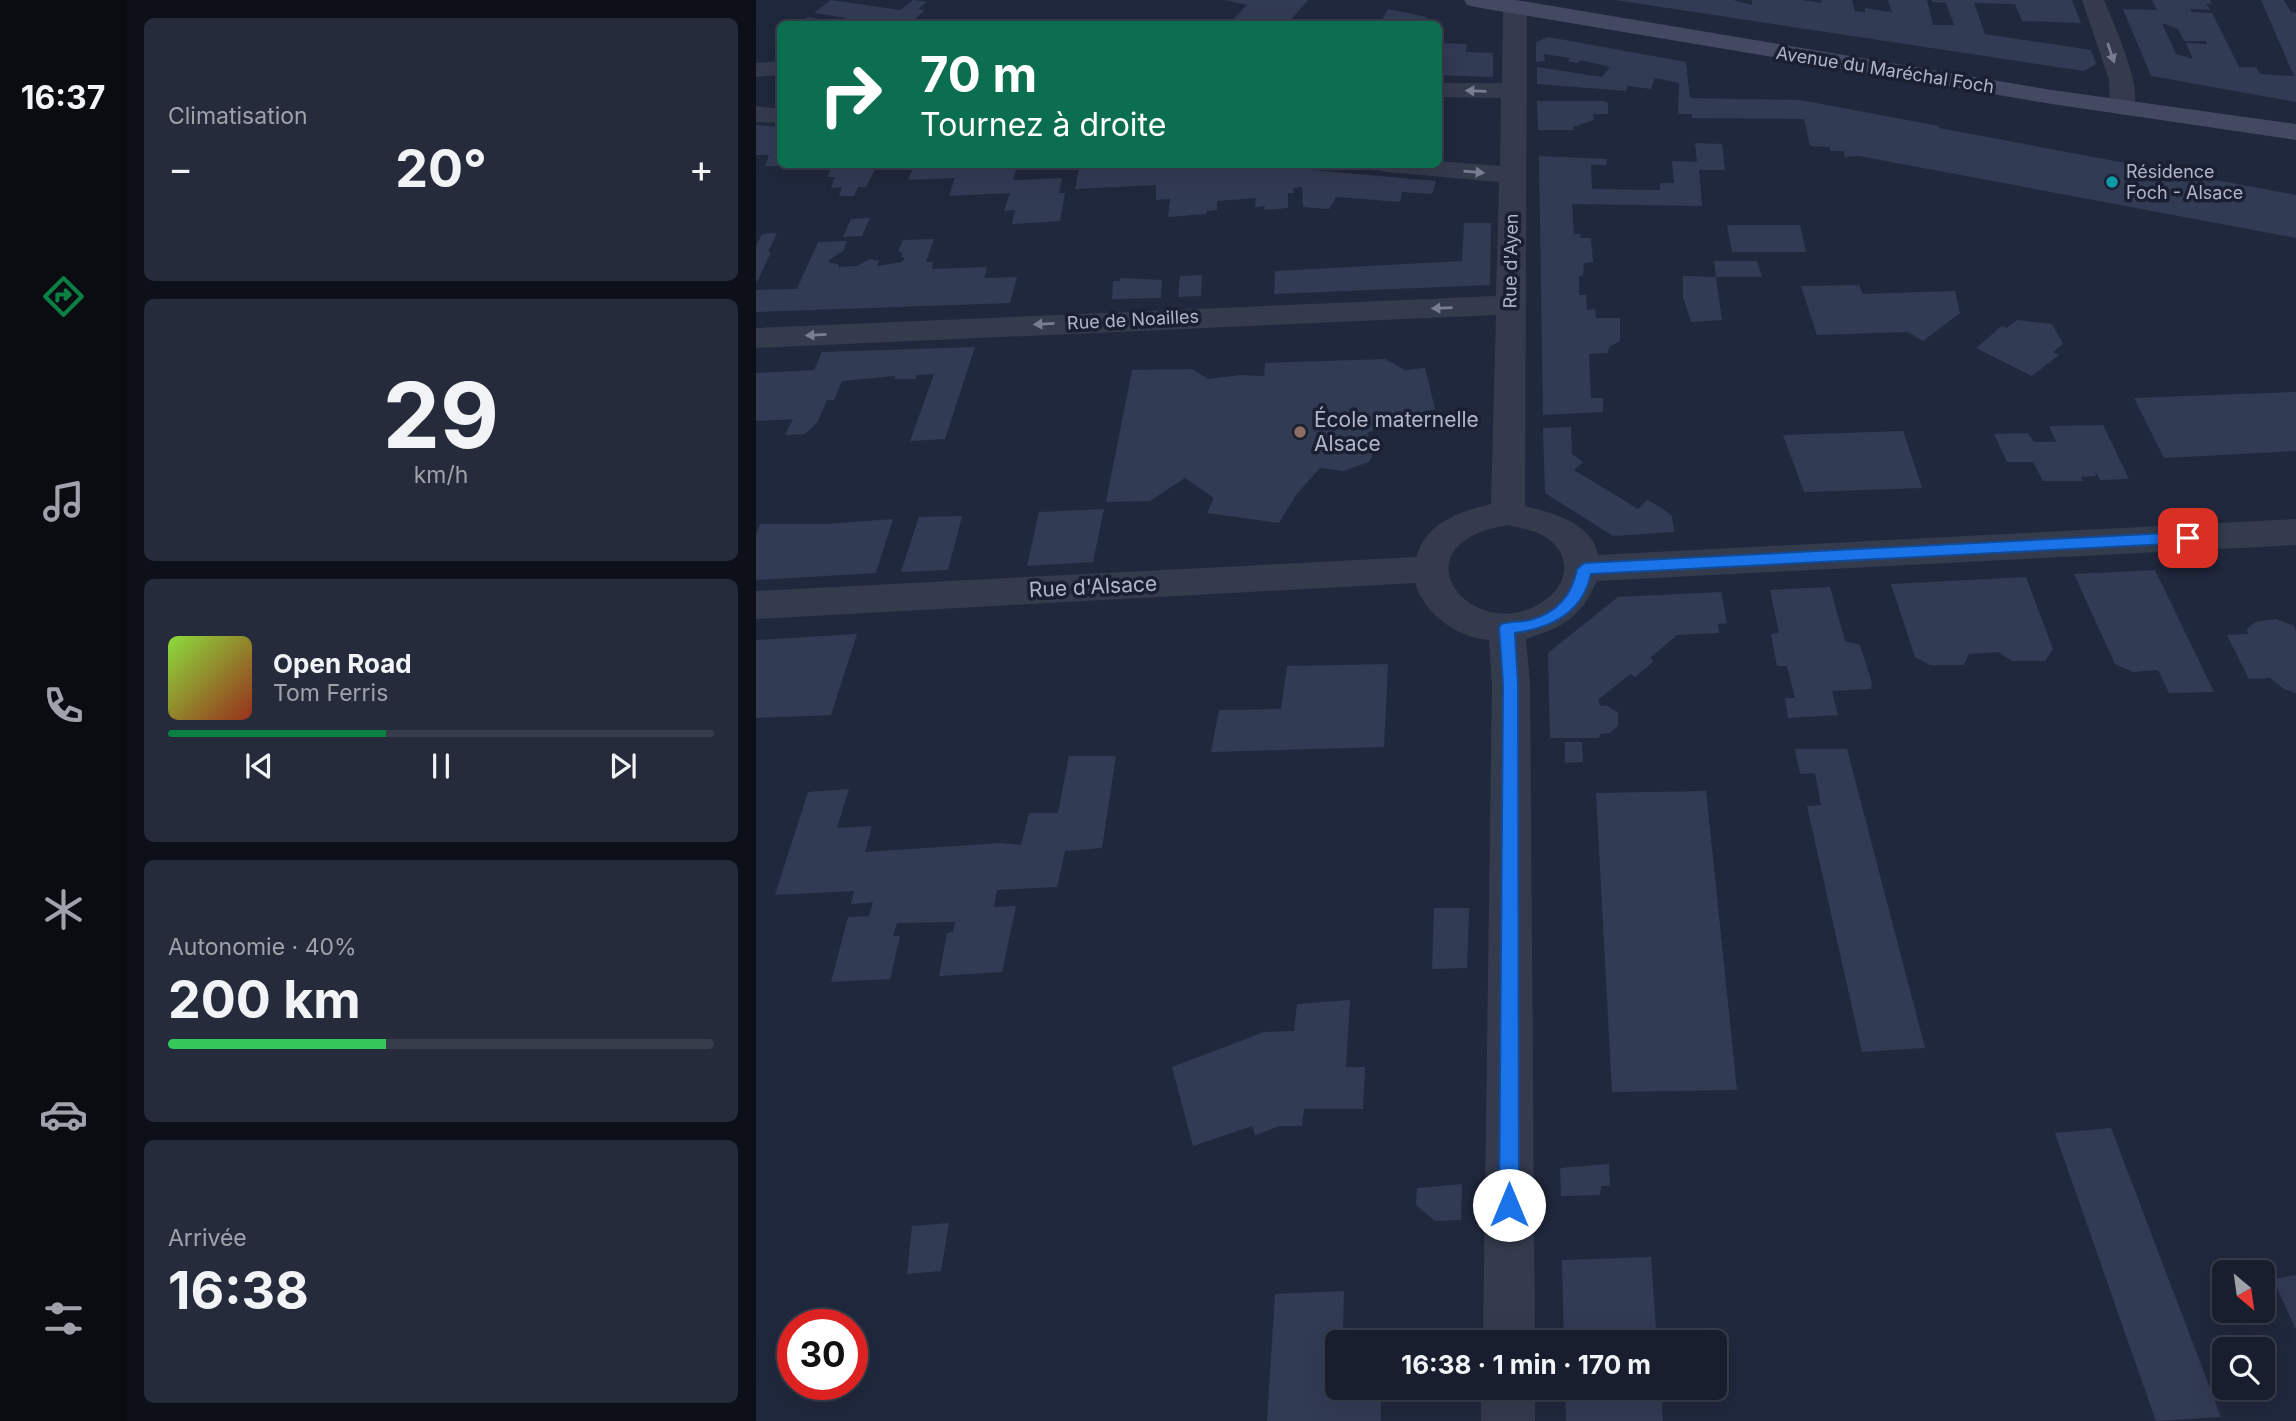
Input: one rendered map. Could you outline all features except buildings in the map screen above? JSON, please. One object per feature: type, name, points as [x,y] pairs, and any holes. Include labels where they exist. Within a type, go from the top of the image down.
[{"type":"main road","name":"Avenue du Maréchal Foch","points":[[1475,0],[2052,97],[2296,132]]},
{"type":"street","points":[[2093,0],[2121,80],[2123,107]]},
{"type":"street","name":"Rue d'Ayen","points":[[1507,513],[1515,8]]},
{"type":"street","points":[[756,70],[777,68]]},
{"type":"street","points":[[1442,90],[1514,91]]},
{"type":"street","points":[[756,114],[777,116]]},
{"type":"street","points":[[1433,168],[1513,175]]},
{"type":"street","name":"Rue de Noailles","points":[[756,338],[1510,305]]},
{"type":"street","points":[[1507,513],[1531,516],[1552,524],[1568,535],[1580,551],[1584,569],[1581,586],[1570,603],[1554,616],[1531,625],[1507,628],[1482,625],[1460,616],[1443,604],[1433,587],[1430,569],[1435,552],[1446,536],[1474,520],[1507,513]]},
{"type":"street","points":[[1584,569],[2296,532]]},
{"type":"street","name":"Rue d'Alsace","points":[[756,604],[1430,569]]},
{"type":"street","points":[[1507,628],[1511,685],[1508,1330]]},
{"type":"street","points":[[1508,1400],[1508,1421]]},
{"type":"place","name":"Résidence Foch - Alsace","points":[[2112,182]]},
{"type":"place","name":"École maternelle Alsace","points":[[1300,432]]},
{"type":"route","points":[[1509,1205],[1511,685],[1507,628],[1531,625],[1554,616],[1570,603],[1581,586],[1584,569],[2188,538]]}]
